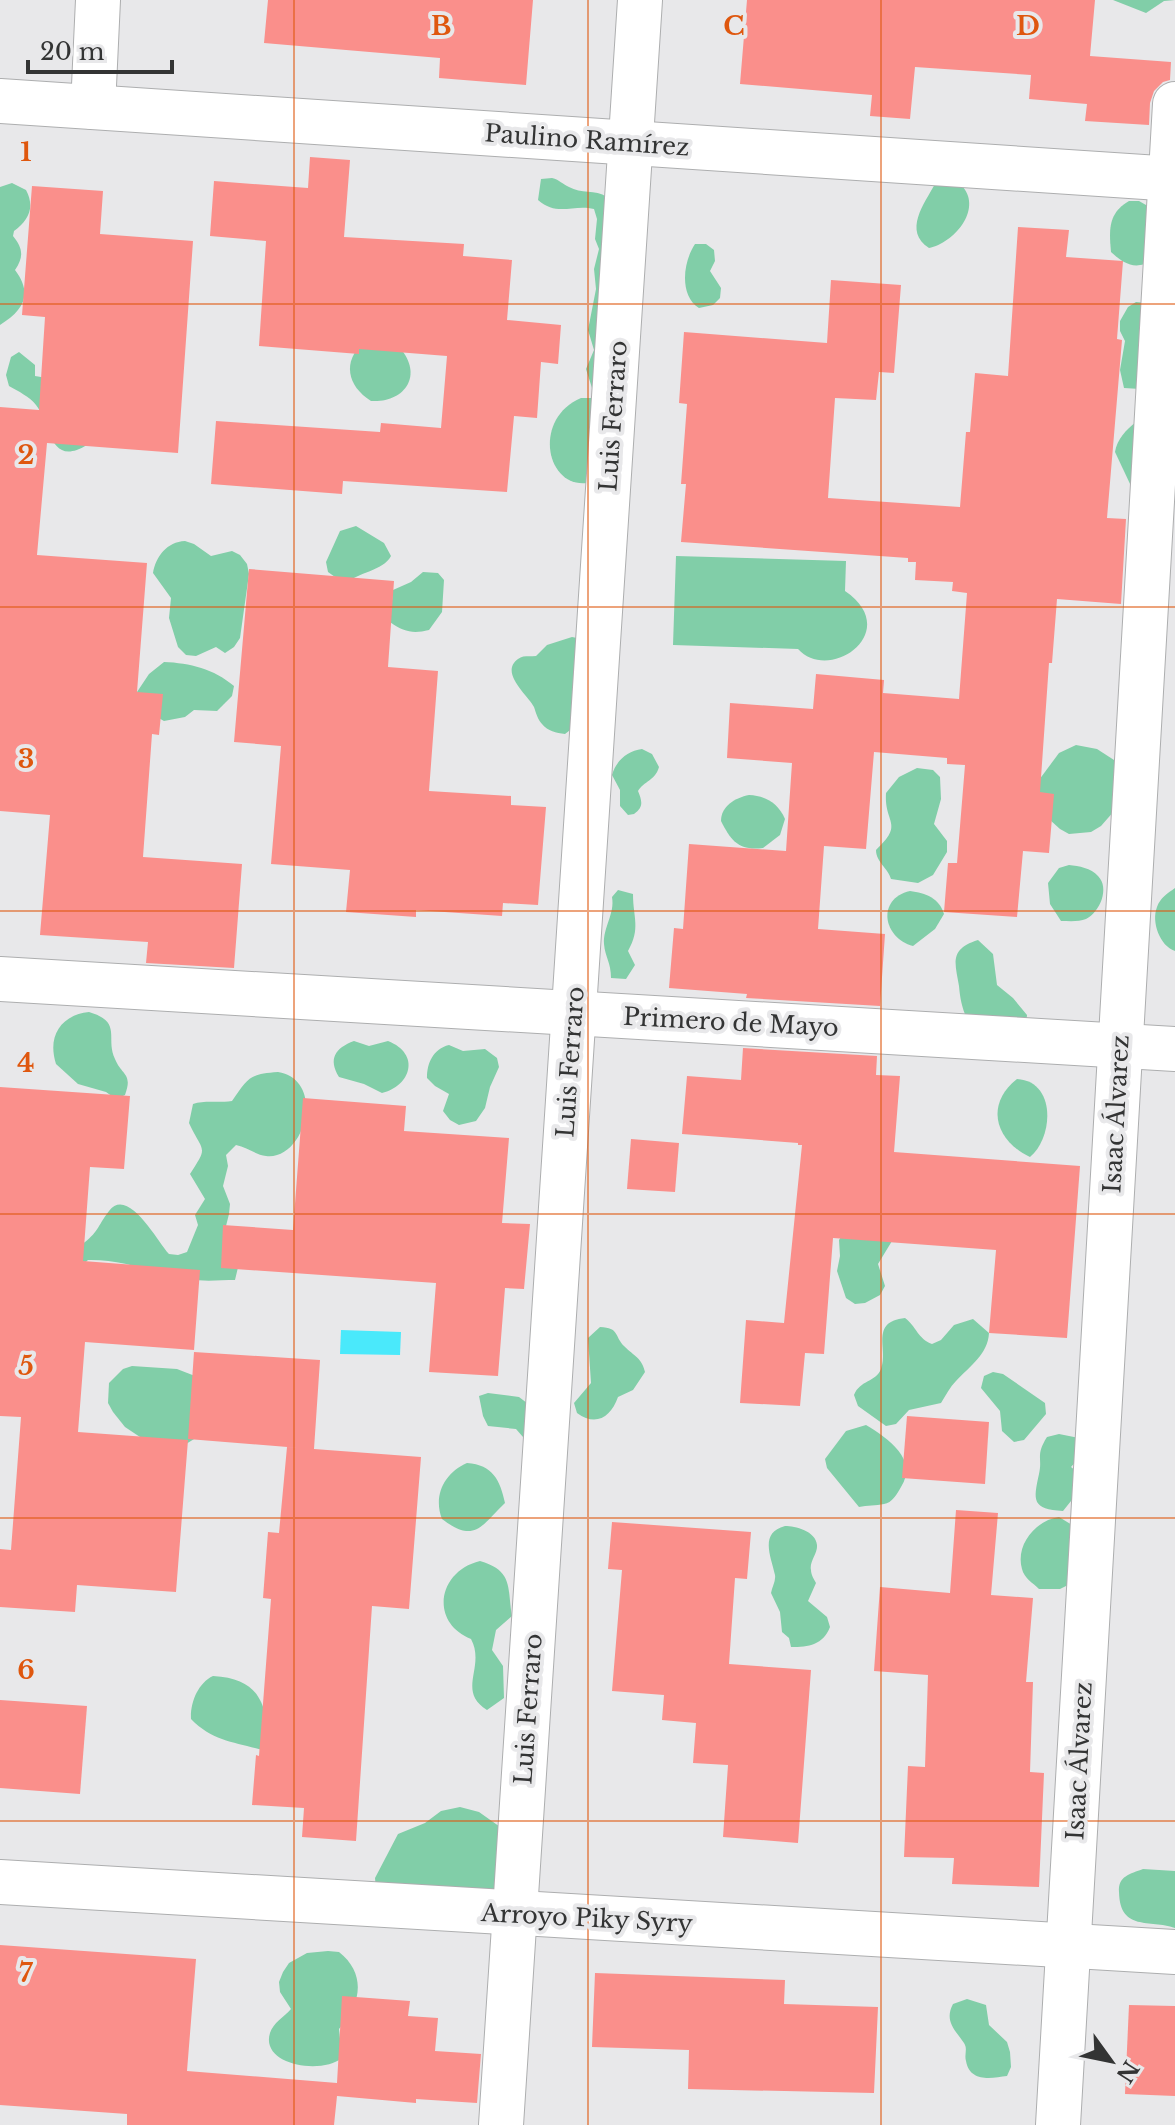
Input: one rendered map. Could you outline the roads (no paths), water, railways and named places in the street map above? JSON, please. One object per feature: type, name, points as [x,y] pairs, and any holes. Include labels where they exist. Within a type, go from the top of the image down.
[{"type":"street","points":[[93,107],[98,0]]},
{"type":"street","name":"Luis Ferraro","points":[[501,2125],[640,0]]},
{"type":"street","name":"Paulino Ramírez","points":[[0,101],[1173,179]]},
{"type":"street","name":"Isaac Álvarez","points":[[1058,2125],[1175,104]]},
{"type":"street","name":"Primero de Mayo","points":[[0,979],[1175,1049]]},
{"type":"street","name":"Arroyo Piky Syry","points":[[0,1882],[1175,1952]]},
{"type":"water","points":[[341,1330],[401,1332],[400,1355],[340,1354]]}]
